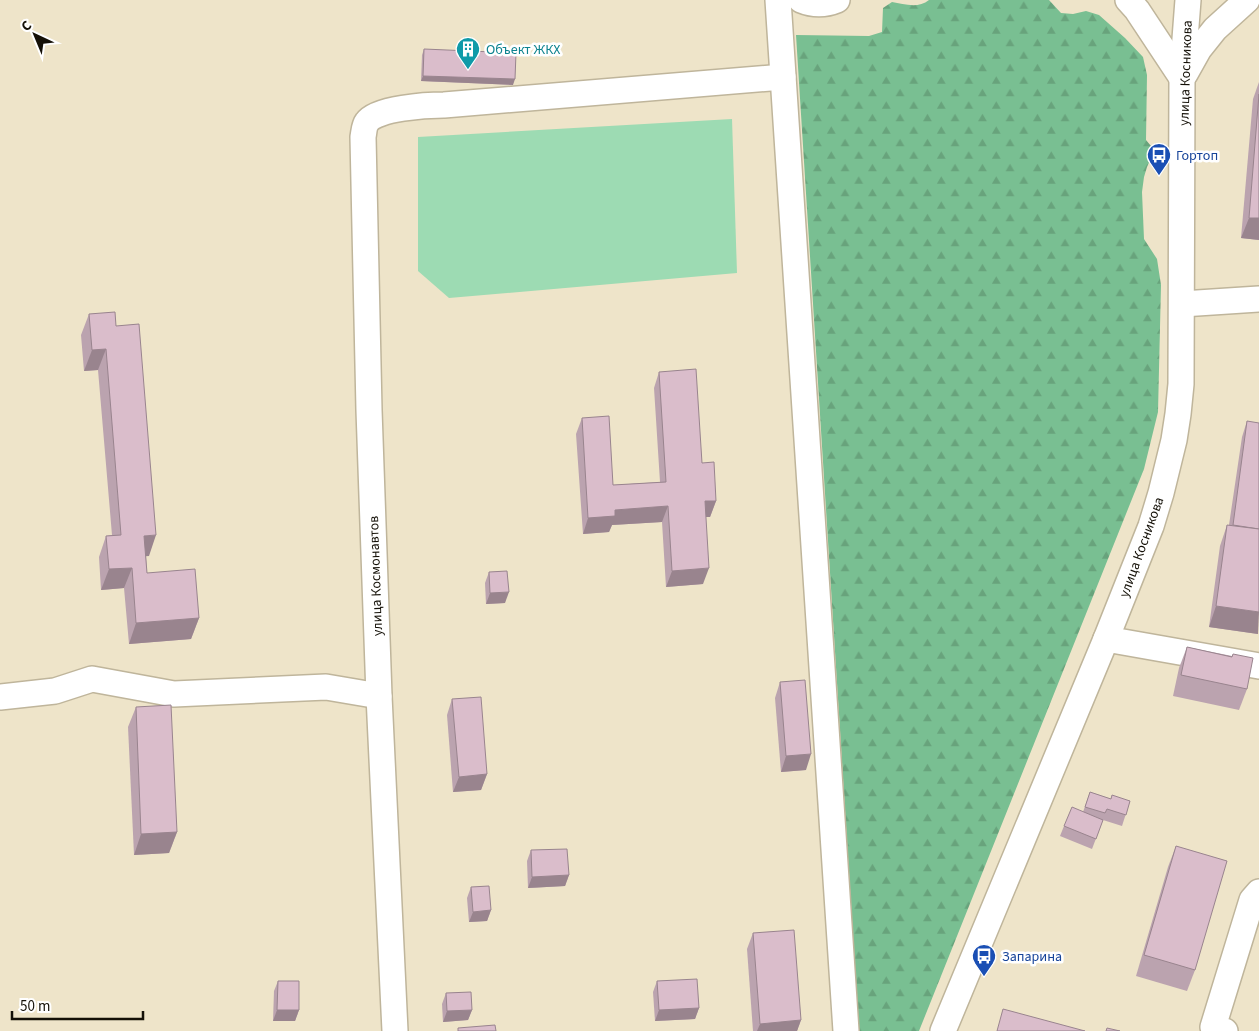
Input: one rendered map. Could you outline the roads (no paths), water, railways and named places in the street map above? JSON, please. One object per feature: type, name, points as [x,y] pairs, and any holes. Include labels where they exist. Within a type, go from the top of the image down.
[{"type":"street","points":[[778,0],[846,1031]]},
{"type":"street","points":[[801,0],[813,3],[830,3],[837,0]]},
{"type":"street","points":[[1128,0],[1137,10],[1182,78],[1199,49],[1215,29],[1247,0]]},
{"type":"street","name":"улица Косникова","points":[[943,1031],[1152,526],[1172,449],[1181,384],[1182,78],[1188,0]]},
{"type":"street","name":"улица Космонавтов","points":[[395,1031],[378,696],[363,137],[367,122],[373,116],[416,106],[783,77]]},
{"type":"street","points":[[1182,304],[1259,299]]},
{"type":"street","points":[[1106,639],[1259,666]]},
{"type":"street","points":[[0,697],[55,691],[92,679],[174,694],[326,687],[378,696]]},
{"type":"street","points":[[1215,1030],[1252,900],[1259,892]]},
{"type":"place","name":"Объект ЖКХ","points":[[468,70]]},
{"type":"place","name":"Гортоп","points":[[1159,176]]},
{"type":"place","name":"Запарина","points":[[984,977]]}]
